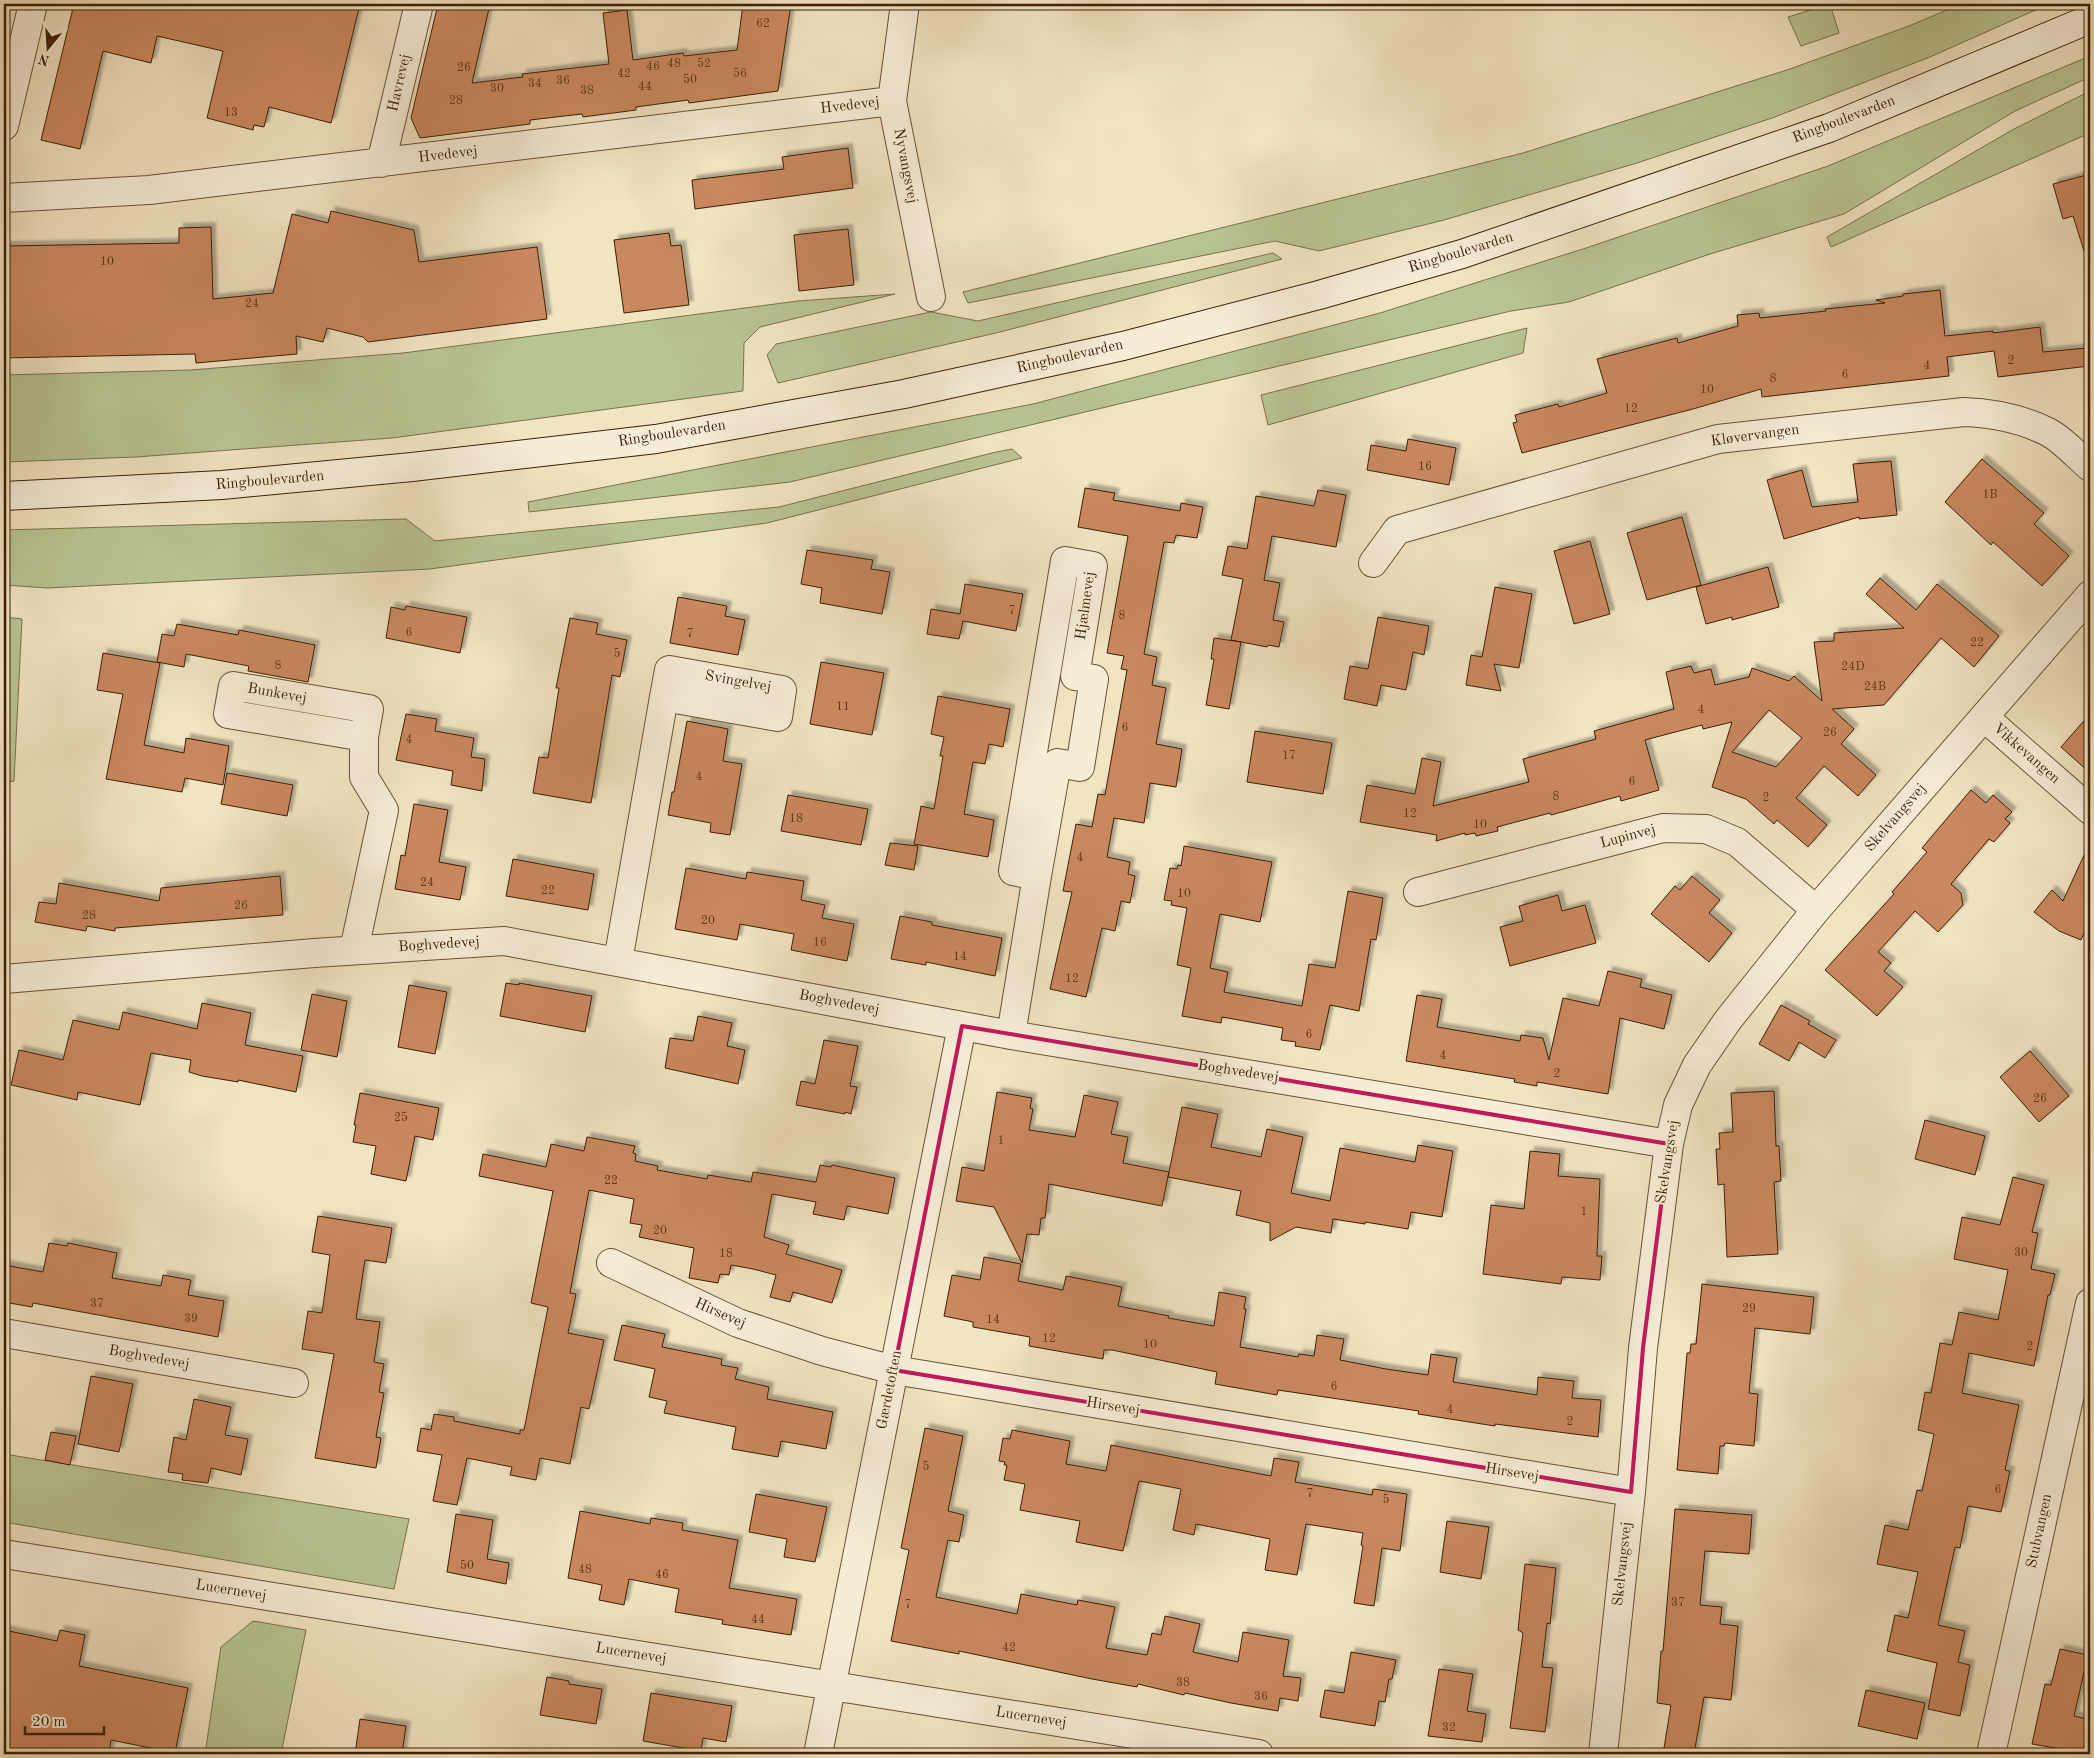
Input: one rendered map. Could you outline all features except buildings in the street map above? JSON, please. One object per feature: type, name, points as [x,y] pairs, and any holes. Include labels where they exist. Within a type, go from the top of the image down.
[{"type":"street","points":[[4,126],[33,4]]},
{"type":"street","name":"Havrevej","points":[[381,163],[419,4]]},
{"type":"street","name":"Nyvangsvej","points":[[905,4],[892,101],[931,297]]},
{"type":"street","name":"Ringboulevarden","points":[[4,496],[222,485],[412,467],[656,438],[904,394],[1123,346],[1319,295],[1462,254],[1829,128],[2090,19]]},
{"type":"street","name":"Hvedevej","points":[[4,198],[149,190],[892,101]]},
{"type":"street","name":"Kløvervangen","points":[[1373,563],[1397,530],[1718,439],[1964,412],[1988,412],[2049,432],[2090,467]]},
{"type":"street","name":"Hjælmevej","points":[[1010,1035],[1038,876],[1057,763],[1080,767],[1094,679],[1075,676],[1094,566],[1065,561],[1013,871],[1038,876]]},
{"type":"street","name":"Skelvangsvej","points":[[1603,1754],[1631,1492],[1643,1348],[1669,1144],[1678,1106],[1697,1065],[1728,1020],[1816,910],[2090,595]]},
{"type":"street","points":[[618,961],[664,697]]},
{"type":"street","name":"Vikkevangen","points":[[1984,718],[2090,810]]},
{"type":"street","points":[[354,950],[384,810],[364,778],[364,737]]},
{"type":"street","name":"Lupinvej","points":[[1418,892],[1663,828],[1706,829],[1737,842],[1816,910]]},
{"type":"street","name":"Boghvedevej","points":[[4,979],[354,950],[504,940],[1010,1035],[1669,1144]]},
{"type":"street","name":"Gærdetoften","points":[[818,1754],[962,1026]]},
{"type":"street","name":"Hirsevej","points":[[611,1263],[738,1324],[822,1351],[894,1370],[1631,1492]]},
{"type":"street","name":"Stubvangen","points":[[1991,1754],[2089,1306]]},
{"type":"street","name":"Boghvedevej","points":[[4,1333],[294,1383]]},
{"type":"street","name":"Lucernevej","points":[[4,1554],[1259,1754]]},
{"type":"highlighted area","points":[[962,1026],[1669,1144],[1643,1348],[1631,1492],[894,1370]]},
{"type":"green space","points":[[1830,4],[1839,33],[1801,46],[1788,17]]},
{"type":"green space","points":[[1961,4],[2049,4],[1930,57],[1772,118],[1637,163],[1444,220],[1319,251],[1275,241],[968,303],[963,292],[1523,153],[1787,70],[1909,26]]},
{"type":"green space","points":[[2090,56],[2090,77],[2015,111],[1844,214],[1710,254],[1569,302],[1511,311],[790,482],[529,512],[528,502],[1033,404],[1380,313],[1586,248],[1828,166]]},
{"type":"green space","points":[[2090,91],[2090,133],[1831,247],[1827,237],[2014,129]]},
{"type":"green space","points":[[1273,253],[1282,259],[996,333],[778,383],[767,355],[776,344],[931,312],[978,321]]},
{"type":"green space","points":[[895,294],[760,327],[744,343],[743,391],[392,438],[136,457],[4,462],[4,375],[191,370],[403,353],[798,301]]},
{"type":"green space","points":[[1527,328],[1523,353],[1268,425],[1261,395]]},
{"type":"green space","points":[[1012,449],[1022,458],[767,523],[430,569],[47,588],[4,585],[4,530],[406,519],[435,541],[779,507]]},
{"type":"green space","points":[[4,617],[22,619],[14,781],[4,783]]},
{"type":"green space","points":[[4,1454],[409,1519],[394,1589],[4,1522]]},
{"type":"green space","points":[[253,1621],[306,1630],[281,1754],[205,1754],[221,1647]]}]
